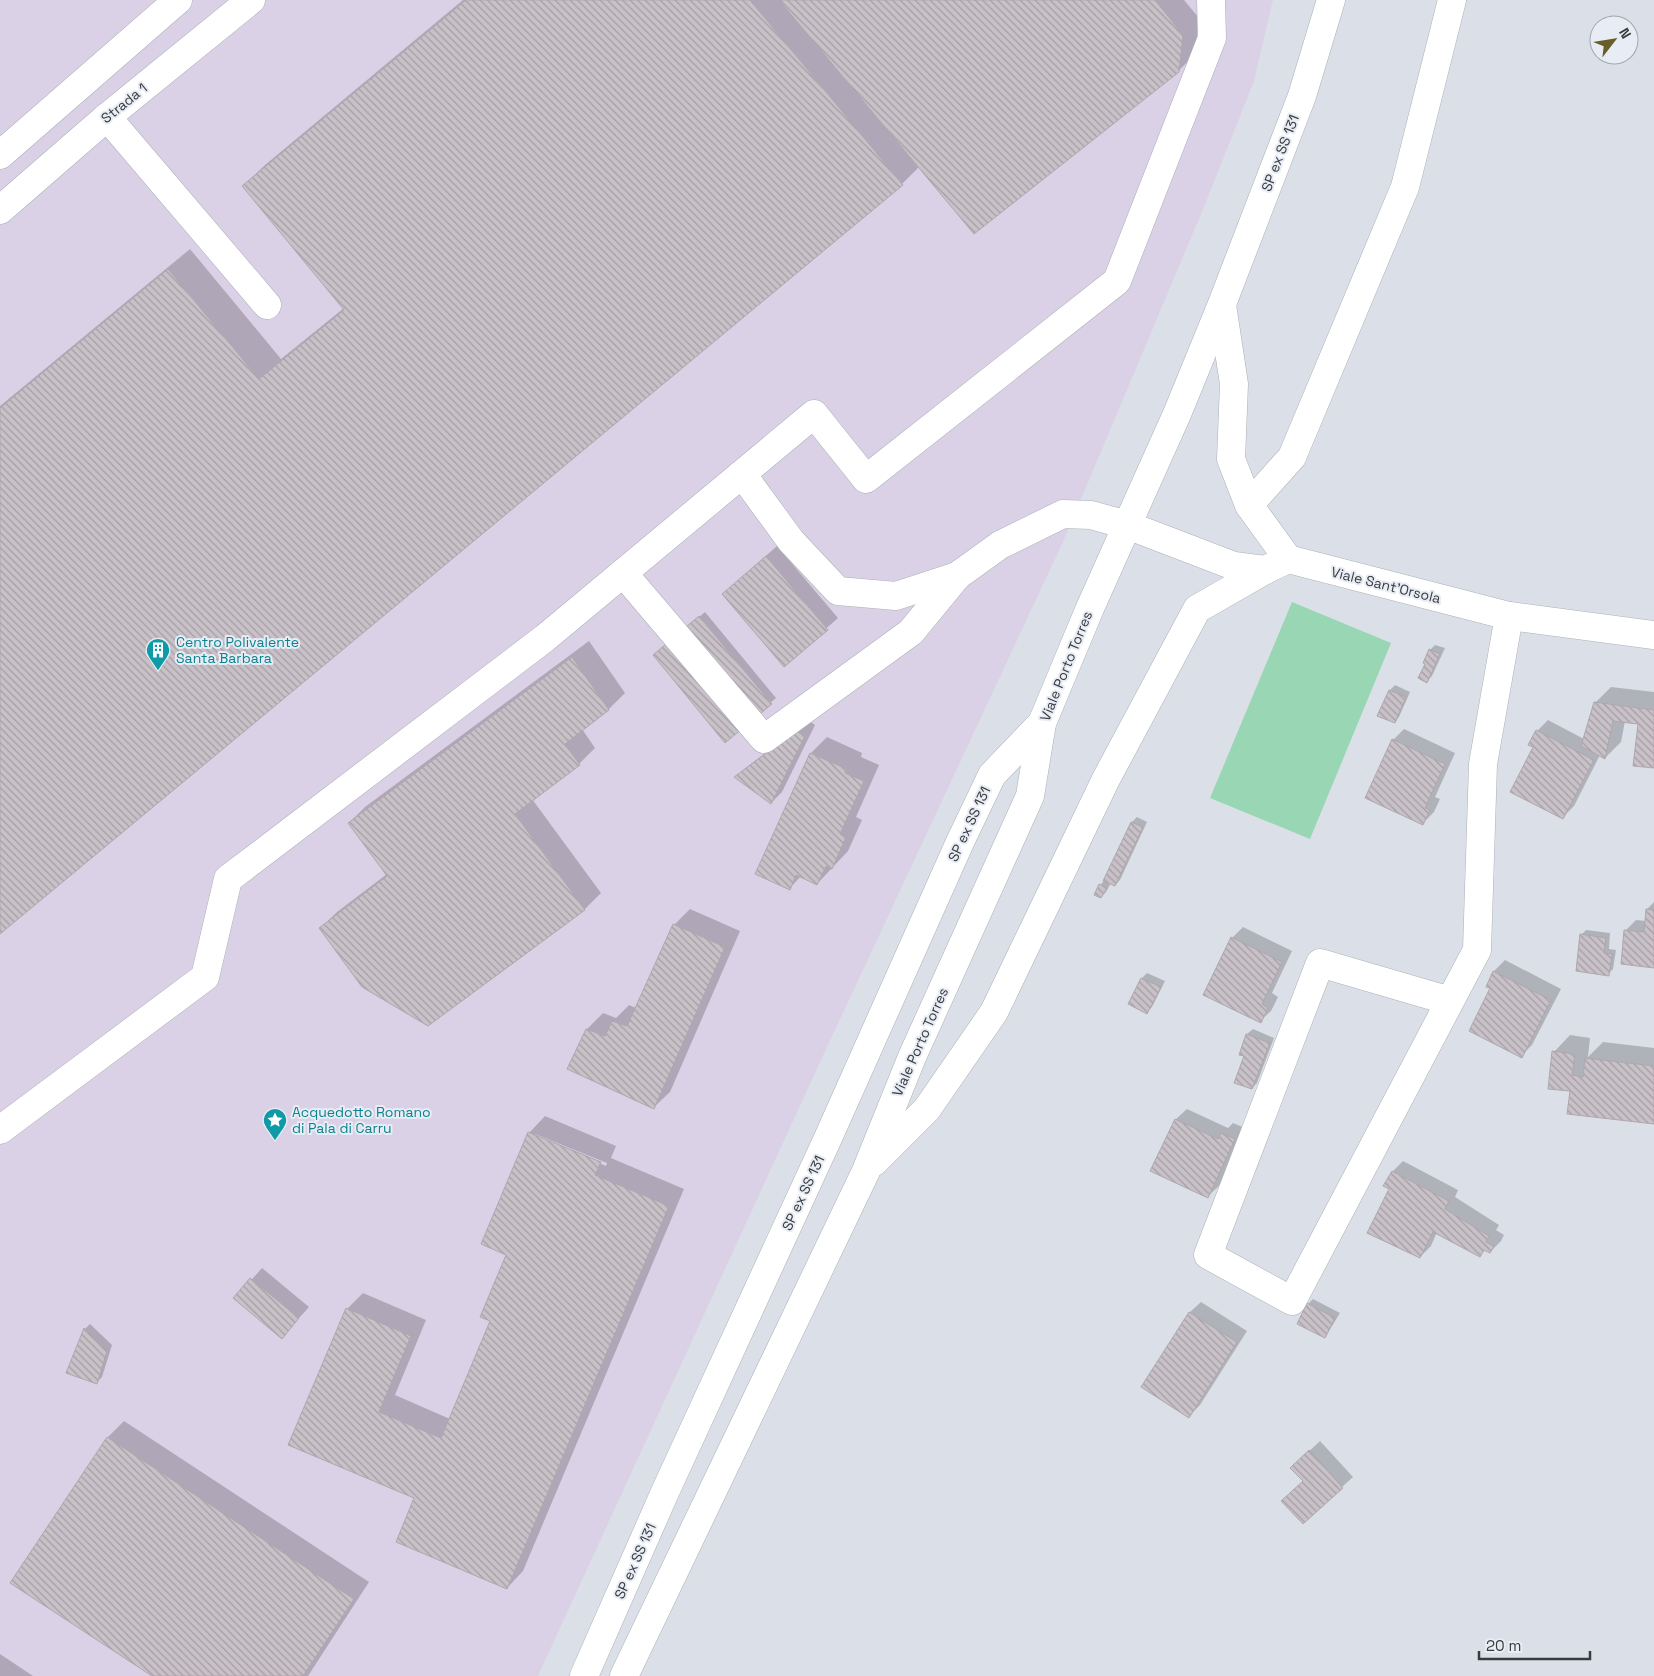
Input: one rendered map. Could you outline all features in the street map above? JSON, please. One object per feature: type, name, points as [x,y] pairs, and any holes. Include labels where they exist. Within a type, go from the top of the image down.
[{"type":"main road","points":[[0,156],[178,0]]},
{"type":"main road","name":"Strada 1","points":[[0,210],[107,117],[251,0]]},
{"type":"main road","points":[[0,1130],[205,977],[228,879],[544,638],[814,414],[866,479],[1117,281],[1212,38],[1211,0]]},
{"type":"main road","name":"SP ex SS 131","points":[[1222,304],[1302,96],[1331,0]]},
{"type":"main road","points":[[1249,505],[1292,457],[1405,187],[1452,0]]},
{"type":"main road","points":[[107,117],[267,304]]},
{"type":"main road","points":[[624,1676],[866,1171],[927,1109],[994,1012],[1106,779],[1197,609],[1276,565],[1231,459],[1234,384],[1222,304]]},
{"type":"main road","name":"Viale Porto Torres","points":[[866,1171],[912,1057],[1030,796],[1042,723],[1177,414],[1222,304]]},
{"type":"main road","points":[[742,474],[791,540],[838,591],[896,596],[957,576]]},
{"type":"main road","name":"Viale Sant'Orsola","points":[[957,576],[1000,545],[1063,514],[1090,515],[1127,525],[1234,566],[1276,565],[1509,616],[1654,635]]},
{"type":"main road","points":[[623,573],[764,739],[911,632],[957,576]]},
{"type":"main road","points":[[1450,1001],[1320,964],[1208,1255],[1292,1301],[1477,950],[1483,764],[1509,616]]},
{"type":"main road","name":"SP ex SS 131","points":[[584,1676],[665,1492],[828,1138],[992,774],[1042,723]]},
{"type":"shaded area","points":[[0,0],[1273,0],[1254,81],[1204,207],[1063,542],[828,1045],[538,1676],[0,1676]]},
{"type":"green space","points":[[1292,602],[1391,643],[1310,839],[1210,798]]},
{"type":"building","name":"Centro Polivalente Santa Barbara","points":[[466,0],[750,0],[903,185],[0,934],[0,408],[168,269],[259,379],[344,310],[242,186]]},
{"type":"building","points":[[779,0],[1155,0],[1183,35],[1179,72],[974,234]]},
{"type":"building","points":[[766,556],[828,630],[784,667],[722,594]]},
{"type":"building","points":[[699,616],[772,704],[725,743],[653,655]]},
{"type":"building","points":[[1429,649],[1440,654],[1427,683],[1418,678],[1425,664],[1423,663]]},
{"type":"building","points":[[572,657],[609,710],[565,744],[580,765],[515,814],[585,910],[428,1026],[362,987],[319,928],[387,876],[348,823]]},
{"type":"building","points":[[1389,690],[1406,697],[1395,723],[1377,716]]},
{"type":"building","points":[[1594,702],[1654,710],[1654,768],[1633,766],[1638,724],[1613,721],[1605,759],[1581,746]]},
{"type":"building","points":[[1536,730],[1594,760],[1563,819],[1510,792],[1533,747],[1528,745]]},
{"type":"building","points":[[796,731],[805,736],[771,804],[734,777]]},
{"type":"building","points":[[1392,739],[1445,764],[1425,808],[1430,810],[1423,825],[1365,798]]},
{"type":"building","points":[[810,753],[847,769],[845,773],[864,781],[840,834],[846,837],[832,869],[826,866],[817,885],[796,875],[790,890],[755,874]]},
{"type":"building","points":[[1131,822],[1143,827],[1115,886],[1103,881]]},
{"type":"building","points":[[1099,884],[1107,888],[1101,898],[1094,895]]},
{"type":"building","points":[[1646,909],[1654,910],[1654,968],[1621,964],[1624,930],[1644,932]]},
{"type":"building","points":[[673,924],[725,947],[654,1109],[567,1069],[586,1029],[605,1036],[612,1021],[627,1026]]},
{"type":"building","points":[[1580,934],[1606,938],[1604,953],[1612,954],[1609,976],[1576,971]]},
{"type":"building","points":[[1231,937],[1282,962],[1262,1004],[1268,1008],[1261,1023],[1203,995]]},
{"type":"building","points":[[1493,971],[1551,1000],[1522,1058],[1469,1031],[1490,988],[1486,987]]},
{"type":"building","points":[[1141,978],[1161,987],[1147,1014],[1128,1004]]},
{"type":"building","points":[[1246,1034],[1270,1043],[1252,1089],[1234,1083],[1244,1056],[1239,1055]]},
{"type":"building","points":[[1552,1051],[1575,1054],[1572,1075],[1583,1077],[1585,1058],[1654,1066],[1654,1124],[1567,1114],[1570,1091],[1548,1089]]},
{"type":"building","points":[[1175,1119],[1218,1139],[1221,1133],[1235,1139],[1208,1198],[1150,1171]]},
{"type":"building","points":[[528,1132],[601,1162],[595,1175],[669,1206],[507,1589],[396,1542],[414,1498],[288,1445],[346,1308],[411,1336],[379,1412],[441,1438],[490,1321],[480,1317],[506,1255],[481,1244]]},
{"type":"building","points":[[1392,1171],[1449,1201],[1445,1209],[1489,1236],[1486,1242],[1494,1246],[1490,1253],[1484,1250],[1480,1257],[1433,1232],[1420,1258],[1367,1233],[1389,1189],[1383,1186]]},
{"type":"building","points":[[250,1278],[299,1318],[282,1339],[233,1298]]},
{"type":"building","points":[[1307,1303],[1335,1318],[1325,1338],[1297,1324]]},
{"type":"building","points":[[1189,1312],[1237,1342],[1189,1418],[1141,1387]]},
{"type":"building","points":[[84,1328],[107,1351],[97,1384],[66,1373]]},
{"type":"building","points":[[107,1437],[354,1599],[303,1676],[152,1676],[10,1583]]},
{"type":"building","points":[[1309,1450],[1343,1488],[1303,1524],[1281,1501],[1303,1481],[1290,1468]]},
{"type":"place","name":"Centro Polivalente Santa Barbara","points":[[158,671]]},
{"type":"place","name":"Acquedotto Romano di Pala di Carru","points":[[275,1141]]}]
